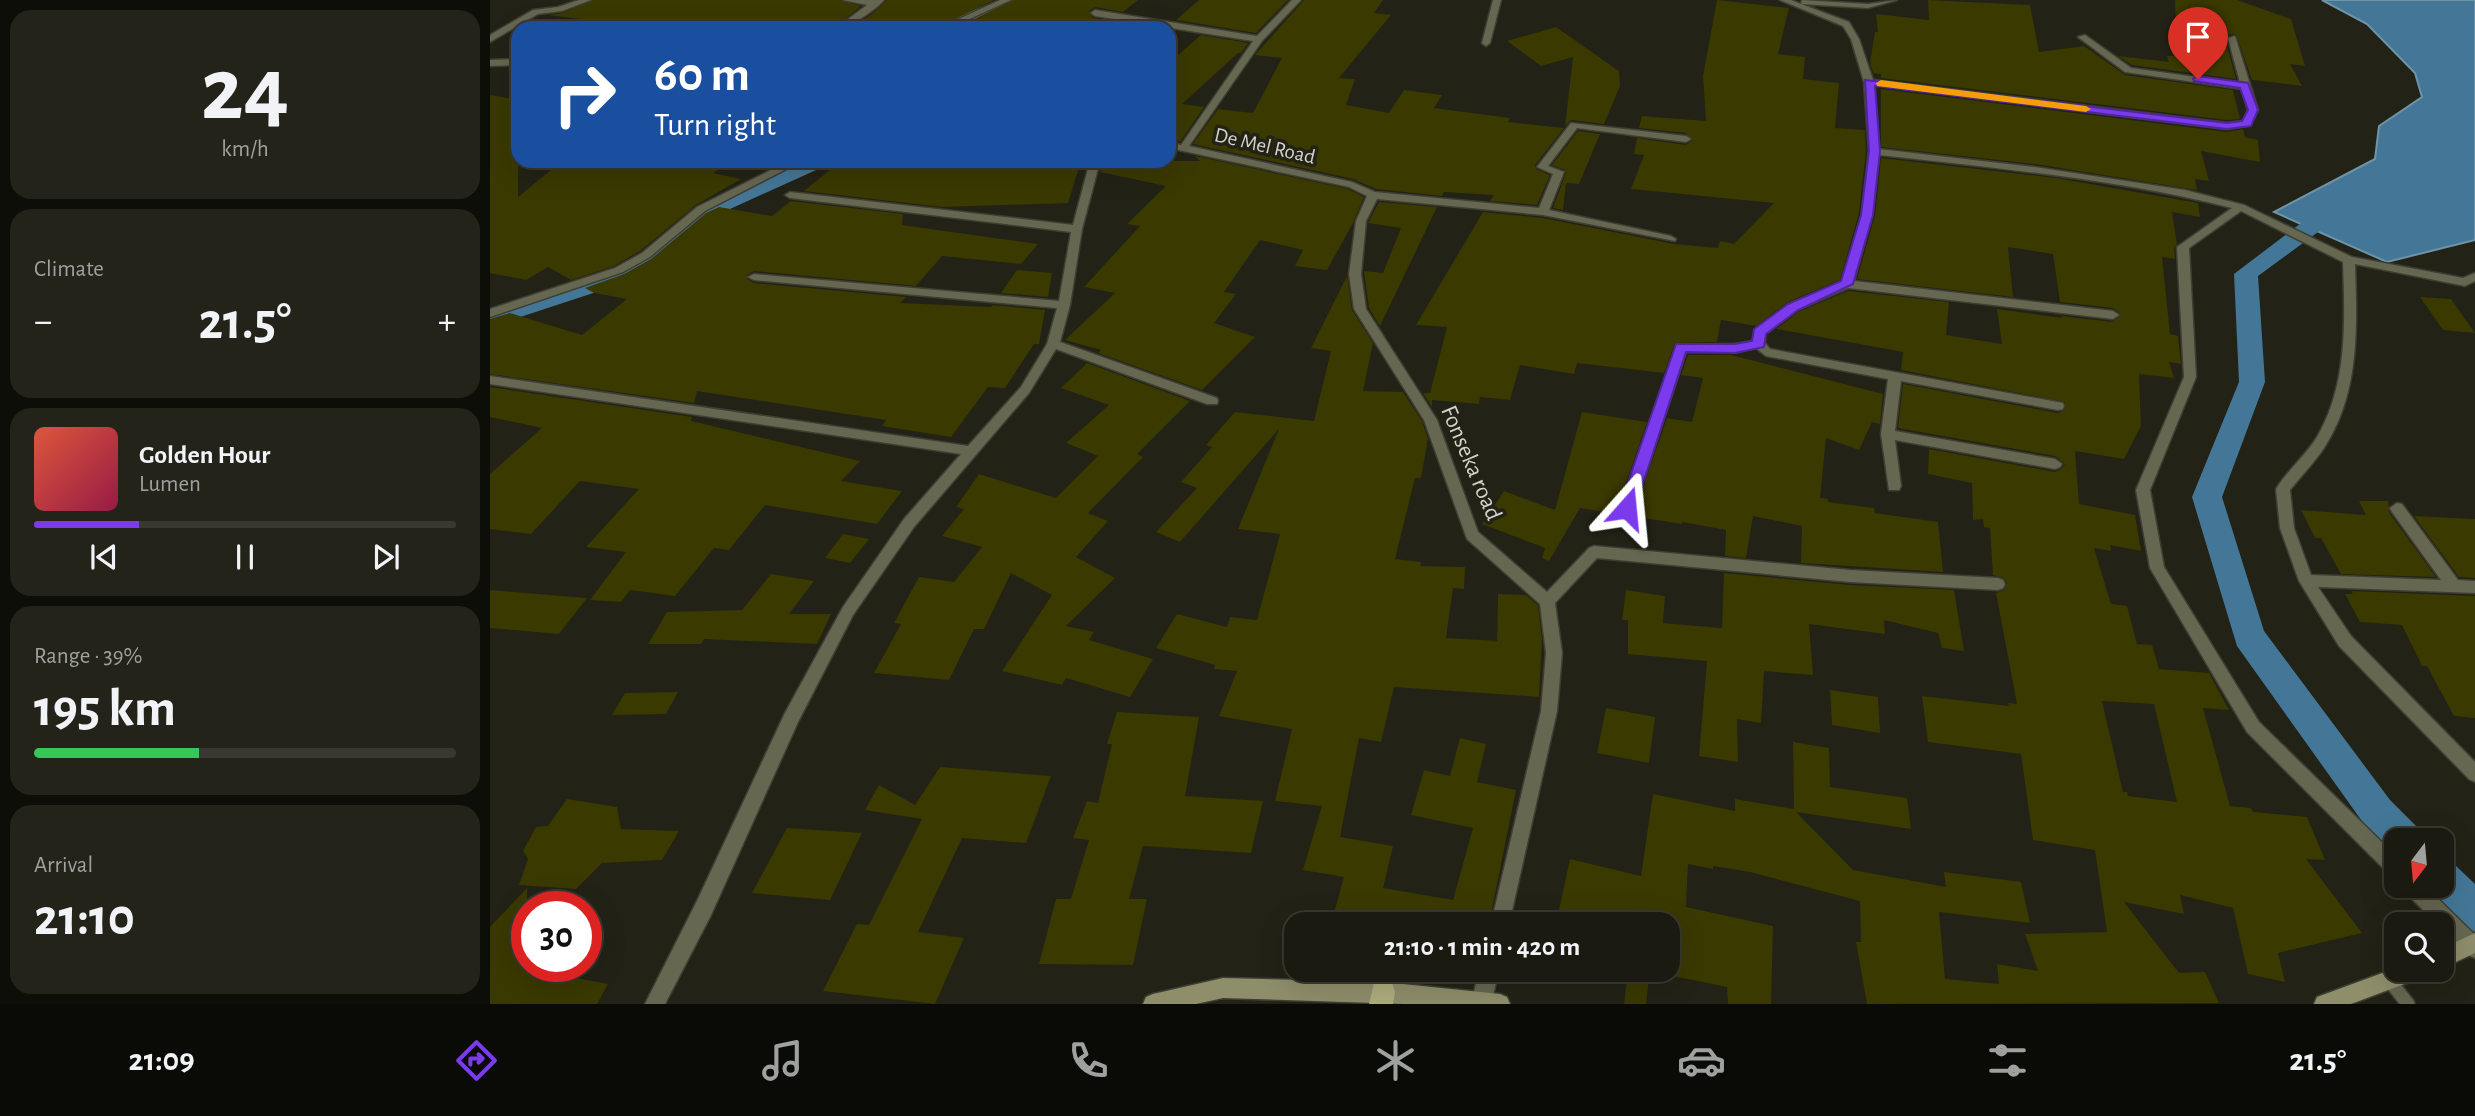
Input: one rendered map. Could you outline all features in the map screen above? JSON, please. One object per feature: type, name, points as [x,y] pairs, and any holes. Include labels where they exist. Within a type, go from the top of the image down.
[{"type":"street","points":[[521,21],[536,12],[559,9],[587,0]]},
{"type":"street","points":[[847,0],[878,2]]},
{"type":"street","points":[[959,21],[1007,0]]},
{"type":"street","points":[[1184,147],[1259,39],[1297,0]]},
{"type":"street","points":[[1486,43],[1497,0]]},
{"type":"street","points":[[1786,1],[1856,6],[1893,0]]},
{"type":"street","points":[[1786,1],[1846,24],[1855,39],[1869,82],[1874,151],[1867,215],[1847,284]]},
{"type":"street","points":[[850,21],[878,2]]},
{"type":"street","points":[[1095,13],[1145,21]]},
{"type":"street","points":[[1176,26],[1259,39]]},
{"type":"street","points":[[490,39],[511,27]]},
{"type":"street","points":[[2082,37],[2128,70],[2244,86]]},
{"type":"street","points":[[1869,82],[2227,126],[2247,123],[2253,110],[2232,38]]},
{"type":"street","points":[[490,63],[511,62]]},
{"type":"street","points":[[1543,212],[1559,172],[1542,167],[1574,125],[1686,139]]},
{"type":"street","name":"De Mel Road","points":[[1176,146],[1352,185],[1373,195]]},
{"type":"street","points":[[1874,151],[2035,170],[2185,192],[2240,207],[2344,258],[2470,279],[2475,295]]},
{"type":"street","points":[[490,313],[619,270],[646,256],[701,209],[783,168]]},
{"type":"street","points":[[655,1004],[704,908],[791,718],[848,611],[909,523],[1025,390],[1053,344],[1064,304],[1077,229],[1093,168]]},
{"type":"street","points":[[790,195],[1077,229]]},
{"type":"street","points":[[1373,195],[1543,212],[1671,239]]},
{"type":"street","name":"Fonseka road","points":[[1373,195],[1361,221],[1355,274],[1360,309],[1430,420],[1472,536],[1547,601]]},
{"type":"street","points":[[2240,207],[2183,247],[2190,377],[2143,490],[2157,568],[2253,727],[2384,857]]},
{"type":"street","points":[[2344,258],[2351,319],[2345,389],[2320,442],[2283,489],[2287,528],[2306,580],[2345,641],[2475,774]]},
{"type":"street","points":[[754,277],[1064,304]]},
{"type":"street","points":[[2058,406],[1766,352],[1759,344],[1759,332],[1793,307],[1847,284],[2113,315]]},
{"type":"street","points":[[1053,344],[1213,401]]},
{"type":"street","points":[[1627,508],[1681,348],[1735,348],[1759,344]]},
{"type":"street","points":[[1894,486],[1888,434],[1895,375]]},
{"type":"street","points":[[490,380],[971,451]]},
{"type":"street","points":[[1888,434],[2055,464]]},
{"type":"street","points":[[2397,508],[2454,586]]},
{"type":"street","points":[[1503,912],[1549,711],[1554,653],[1547,601],[1594,552],[1850,576],[1998,584]]},
{"type":"street","points":[[2306,580],[2475,587]]},
{"type":"street","points":[[2424,898],[2474,946],[2454,954]]},
{"type":"street","points":[[1153,1004],[1223,988],[1491,1002],[1490,982]]},
{"type":"street","points":[[2324,1004],[2384,982]]},
{"type":"lane","points":[[2391,982],[2408,1004]]},
{"type":"water","points":[[2322,0],[2475,0],[2475,240],[2387,262],[2274,212],[2375,159],[2379,126],[2422,97],[2415,73],[2367,24]]},
{"type":"building","points":[[593,0],[840,0],[861,6],[843,21],[595,21],[548,15],[563,13]]},
{"type":"building","points":[[887,0],[994,0],[951,21],[860,21]]},
{"type":"building","points":[[1013,0],[1138,0],[1123,12],[1095,7],[1089,11],[1093,18],[1112,21],[970,21]]},
{"type":"building","points":[[1199,0],[1288,0],[1256,33],[1176,20]]},
{"type":"building","points":[[1304,0],[1383,0],[1374,13],[1391,15],[1339,78],[1355,79],[1346,105],[1389,113],[1404,90],[1442,95],[1434,108],[1510,118],[1508,122],[1564,128],[1535,165],[1536,169],[1550,175],[1537,205],[1490,201],[1494,195],[1444,192],[1442,196],[1376,189],[1353,179],[1193,144],[1218,109],[1253,113],[1282,58],[1255,55]]},
{"type":"building","points":[[1717,0],[1789,8],[1778,54],[1805,57],[1803,79],[1839,83],[1835,128],[1865,130],[1866,151],[1859,213],[1840,280],[1788,302],[1756,326],[1721,320],[1717,342],[1675,343],[1664,373],[1577,363],[1574,374],[1520,365],[1510,400],[1480,397],[1479,404],[1432,400],[1432,407],[1423,393],[1430,393],[1447,327],[1416,325],[1483,212],[1543,218],[1674,244],[1718,248],[1720,241],[1734,244],[1774,203],[1631,189],[1644,155],[1634,154],[1637,138],[1686,145],[1693,140],[1686,133],[1639,128],[1642,116],[1706,121],[1703,76]]},
{"type":"building","points":[[1928,0],[2030,5],[2039,52],[2084,46],[2125,75],[2233,90],[2240,119],[2227,120],[1881,78],[1881,74],[1873,73],[1870,62],[1875,32],[1878,32],[1876,14],[1929,20]]},
{"type":"building","points":[[2175,0],[2237,0],[2291,19],[2305,66],[2290,64],[2302,86],[2252,80],[2236,34],[2227,35],[2225,39],[2236,79],[2132,65],[2118,56],[2169,62],[2167,56],[2174,56],[2171,41],[2176,42]]},
{"type":"building","points":[[1556,27],[1619,71],[1620,86],[1604,124],[1571,120],[1565,126],[1573,57],[1541,66],[1507,41]]},
{"type":"building","points":[[1201,35],[1248,43],[1241,53],[1182,104],[1204,107],[1180,142],[1176,138],[1176,57]]},
{"type":"building","points":[[1881,89],[2227,132],[2243,129],[2245,137],[2258,140],[2260,162],[2201,151],[2209,181],[2195,179],[2197,190],[2035,164],[1881,147]]},
{"type":"building","points":[[490,95],[511,99],[511,168],[518,168],[518,197],[553,168],[720,168],[713,173],[741,179],[696,205],[640,251],[614,266],[571,280],[548,267],[526,280],[490,273]]},
{"type":"building","points":[[1578,131],[1600,134],[1579,184],[1566,183],[1563,210],[1553,208],[1566,173],[1565,170],[1552,165]]},
{"type":"building","points":[[1195,156],[1348,189],[1364,197],[1327,270],[1295,266],[1303,250],[1260,240],[1224,292],[1236,294],[1214,323],[1255,337],[1202,390],[1098,353],[1101,350],[1065,340],[1115,293],[1084,287],[1140,226],[1127,224],[1166,186],[1100,172],[1101,168],[1176,168],[1176,161],[1200,161]]},
{"type":"building","points":[[1881,158],[2056,178],[2198,203],[2200,217],[2172,212],[2177,244],[2174,247],[2175,259],[2162,257],[2170,334],[2178,336],[2181,364],[2169,362],[2174,378],[2139,374],[2141,426],[2124,459],[2075,451],[2079,504],[2135,515],[2141,551],[2110,545],[2111,551],[2094,548],[2111,604],[2127,606],[2137,644],[2152,645],[2159,669],[2209,673],[2229,710],[2203,708],[2230,806],[2251,808],[2253,812],[2307,817],[2325,860],[2306,859],[2362,933],[2278,953],[2285,982],[2248,974],[2233,908],[2180,895],[2184,914],[2124,902],[2179,973],[2205,972],[2219,1003],[1867,1004],[1856,942],[1861,942],[1860,901],[1750,872],[1688,864],[1686,907],[1773,926],[1771,1004],[1728,1004],[1727,987],[1680,977],[1680,912],[1559,912],[1570,859],[1641,876],[1653,794],[1735,811],[1735,799],[1794,809],[1793,742],[1829,748],[1830,787],[1907,798],[1911,829],[1796,812],[1853,870],[1946,887],[1944,872],[2021,882],[2030,923],[1939,912],[1945,979],[1999,984],[1997,964],[2038,971],[2025,934],[2107,932],[2095,850],[2033,840],[2021,754],[1928,742],[1922,696],[2009,706],[2008,703],[2017,704],[1996,593],[2004,590],[2007,583],[2004,578],[1993,575],[1990,528],[1984,527],[1983,519],[1973,520],[1972,483],[1928,474],[1929,449],[2055,472],[2065,464],[2055,456],[1898,428],[1903,384],[2058,413],[2065,410],[2065,402],[1901,370],[1903,352],[1776,329],[1798,312],[1848,291],[1949,302],[1946,335],[2002,344],[1997,309],[2113,322],[2121,314],[2113,308],[2060,302],[2053,254],[2008,247],[2013,297],[1857,279],[1875,215]],"holes":[[[2102,701],[2154,704],[2177,802],[2128,796],[2127,792],[2123,792]]]},
{"type":"building","points":[[832,168],[1079,168],[1068,203],[942,207],[804,191]]},
{"type":"building","points":[[791,201],[903,214],[902,225],[1038,244],[1021,264],[942,256],[916,286],[754,271],[747,275],[747,279],[754,283],[906,297],[900,303],[993,305],[1045,310],[1039,344],[1034,344],[1005,388],[988,387],[951,437],[882,426],[886,420],[697,391],[694,403],[490,374],[490,319],[510,313],[582,335],[627,299],[594,293],[585,288],[624,274],[651,259],[706,213],[719,207],[772,216]]},
{"type":"building","points":[[1379,202],[1437,207],[1380,326],[1369,308],[1364,271],[1383,273],[1401,228],[1368,223]]},
{"type":"building","points":[[1017,270],[1052,273],[1048,297],[1001,293]]},
{"type":"building","points":[[1347,276],[1352,310],[1373,343],[1363,391],[1403,392],[1422,421],[1428,439],[1421,478],[1415,478],[1395,559],[1421,562],[1420,566],[1465,567],[1464,589],[1453,588],[1446,638],[1497,641],[1498,594],[1526,595],[1538,605],[1542,640],[1539,697],[1394,687],[1381,742],[1359,738],[1340,837],[1393,846],[1383,888],[1453,900],[1473,828],[1411,815],[1424,770],[1450,776],[1460,738],[1486,744],[1477,782],[1516,790],[1491,912],[1334,912],[1344,877],[1303,870],[1322,806],[1275,801],[1292,729],[1219,716],[1237,671],[1214,669],[1215,665],[1156,648],[1177,614],[1227,627],[1230,617],[1257,620],[1280,534],[1238,529],[1279,429],[1180,542],[1156,532],[1197,488],[1181,482],[1212,447],[1206,445],[1235,412],[1314,421],[1331,351],[1311,348]]},
{"type":"building","points":[[2420,297],[2451,299],[2475,333],[2443,330]]},
{"type":"building","points":[[1688,355],[1731,355],[1883,394],[1880,424],[1872,422],[1859,450],[1826,438],[1820,498],[1828,499],[1828,502],[1874,508],[1875,513],[1938,522],[1943,572],[1801,563],[1802,526],[1753,516],[1746,558],[1725,556],[1726,530],[1623,515],[1634,513],[1667,418],[1692,422],[1703,378],[1681,375]]},
{"type":"building","points":[[1087,363],[1190,401],[1137,454],[1143,457],[1088,513],[1108,521],[1076,557],[1115,578],[1066,626],[1094,632],[1089,640],[1153,659],[1130,697],[1066,678],[1062,685],[1002,671],[1052,595],[1011,573],[984,629],[974,629],[949,680],[874,673],[901,624],[894,623],[919,577],[954,582],[982,547],[942,536],[964,509],[956,507],[979,474],[1056,498],[1098,456],[1066,443],[1109,405],[1061,388]]},
{"type":"building","points":[[490,387],[692,417],[691,421],[860,461],[841,481],[902,491],[877,524],[765,505],[729,550],[714,548],[675,596],[630,590],[621,602],[590,600],[626,552],[586,547],[639,489],[580,481],[531,534],[490,529],[490,474],[542,428],[490,417]]},
{"type":"building","points":[[1582,412],[1647,422],[1618,507],[1622,515],[1580,508],[1549,561],[1542,558],[1545,548],[1482,524],[1504,491],[1555,510]]},
{"type":"building","points":[[2359,501],[2388,501],[2390,514],[2436,577],[2341,574],[2321,538],[2315,538],[2301,510],[2366,515]]},
{"type":"building","points":[[2414,516],[2475,519],[2475,578],[2459,577]]},
{"type":"building","points":[[843,534],[869,539],[850,563],[825,558]]},
{"type":"building","points":[[1724,573],[1850,585],[1954,590],[1964,651],[1942,648],[1938,633],[1884,620],[1885,634],[1809,624],[1813,675],[1764,671],[1761,723],[1737,719],[1738,762],[1699,756],[1707,661],[1628,654],[1628,620],[1622,620],[1626,590],[1665,596],[1663,623],[1722,628]]},
{"type":"building","points":[[771,574],[814,581],[789,614],[831,614],[817,644],[704,639],[701,644],[648,644],[667,612],[742,610]]},
{"type":"building","points":[[490,590],[587,598],[559,634],[490,628]]},
{"type":"building","points":[[2351,591],[2475,596],[2475,718],[2454,716],[2427,666],[2422,666],[2402,625],[2360,622],[2345,594],[2353,594]]},
{"type":"building","points":[[1830,690],[1878,697],[1880,733],[1832,725]]},
{"type":"building","points":[[678,692],[666,714],[612,715],[625,693]]},
{"type":"building","points":[[1606,708],[1655,717],[1649,763],[1597,753]]},
{"type":"building","points":[[1117,712],[1199,717],[1185,796],[1263,801],[1251,853],[1143,846],[1129,899],[1147,899],[1133,965],[1039,964],[1056,899],[1071,899],[1089,840],[1073,838],[1087,801],[1098,803],[1112,744],[1107,744]]},
{"type":"building","points":[[940,767],[1051,776],[1026,843],[962,838],[918,932],[964,938],[935,1004],[823,991],[857,924],[869,925],[922,819],[865,810],[879,785],[915,805]]},
{"type":"building","points":[[567,799],[617,807],[621,829],[679,831],[662,860],[602,863],[576,889],[519,885],[528,859],[523,851],[536,827],[548,826]]},
{"type":"building","points":[[787,828],[862,833],[830,900],[752,893]]},
{"type":"building","points":[[511,905],[511,982],[608,984],[597,1004],[490,1004],[490,927]]},
{"type":"building","points":[[1627,982],[1649,982],[1646,1004],[1624,1004]]},
{"type":"waterway","points":[[963,21],[1013,0]]},
{"type":"waterway","points":[[490,319],[621,276],[651,260],[692,222],[711,209],[802,168]]},
{"type":"waterway","points":[[2344,209],[2325,216],[2246,274],[2252,382],[2207,497],[2249,636],[2377,812],[2392,828]]},
{"type":"waterway","points":[[2454,891],[2475,912]]},
{"type":"slow traffic","points":[[1881,83],[2086,109]]},
{"type":"route","points":[[1627,508],[1681,348],[1735,348],[1759,344],[1759,332],[1793,307],[1847,284],[1867,215],[1874,151],[1869,82],[2227,126],[2247,123],[2253,110],[2244,86],[2198,79]]}]
